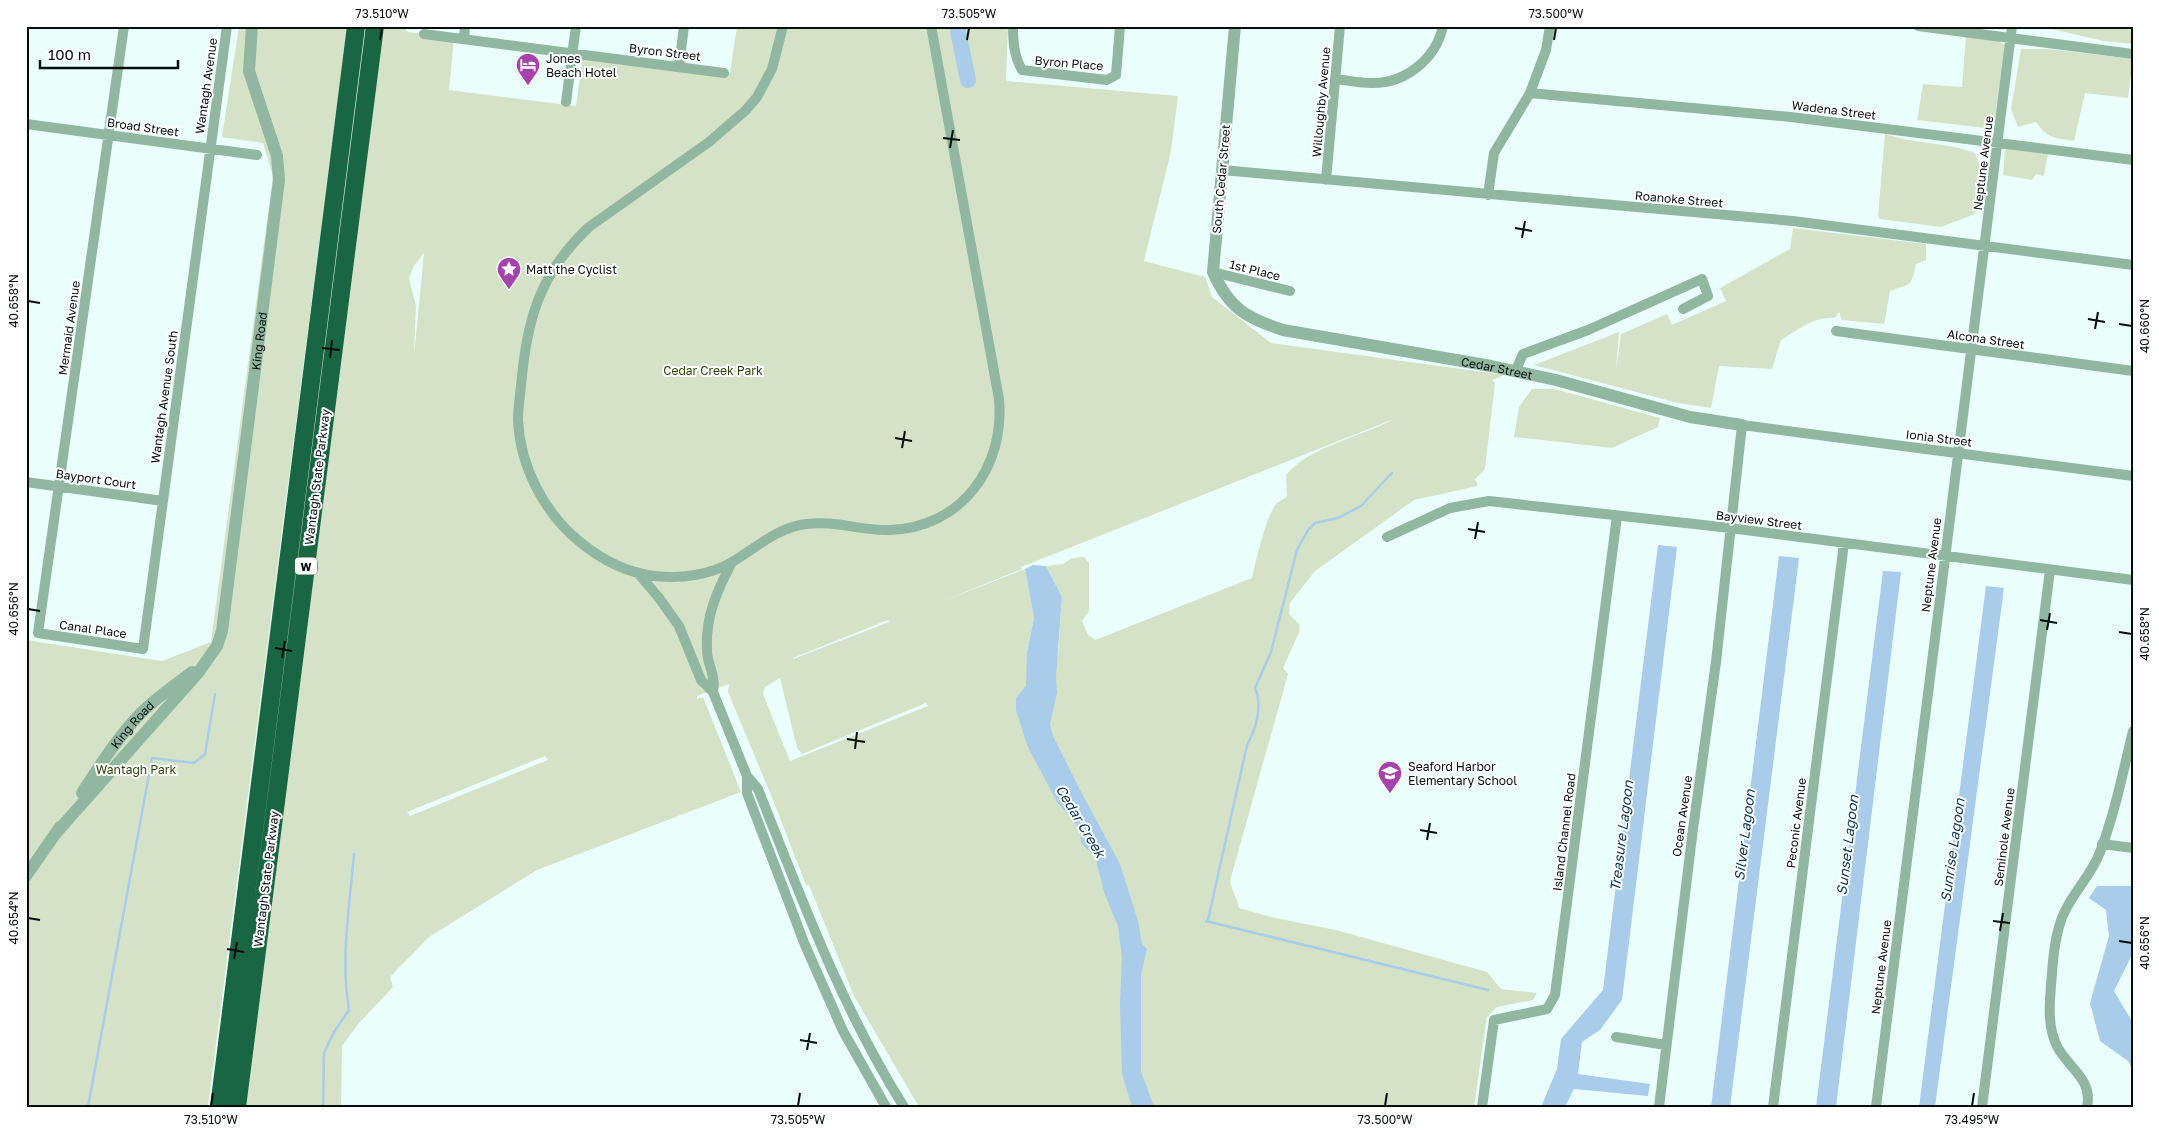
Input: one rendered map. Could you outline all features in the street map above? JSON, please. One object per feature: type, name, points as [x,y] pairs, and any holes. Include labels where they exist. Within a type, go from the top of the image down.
[{"type":"highway","name":"Wantagh State Parkway","points":[[219,1107],[356,26]]},
{"type":"highway","name":"Wantagh State Parkway","points":[[237,1107],[375,26]]},
{"type":"street","name":"Mermaid Avenue","points":[[38,633],[124,26]]},
{"type":"street","name":"Wantagh Avenue","points":[[210,149],[227,26]]},
{"type":"street","name":"King Road","points":[[26,876],[112,747],[130,724],[157,699],[210,658],[217,646],[223,621],[279,180],[277,156],[249,72],[252,26]]},
{"type":"street","points":[[464,39],[465,26]]},
{"type":"street","points":[[566,102],[576,26]]},
{"type":"street","points":[[679,67],[684,26]]},
{"type":"street","points":[[783,26],[772,69],[757,97],[725,130],[586,230],[558,261],[533,311],[528,330],[518,421],[523,452],[535,485],[568,533],[604,559],[638,573],[656,576],[689,576],[732,562],[776,532],[807,524],[839,524],[875,530],[909,528],[925,523],[950,511],[982,480],[990,466],[999,433],[999,398],[931,26]]},
{"type":"street","name":"Byron Place","points":[[1013,26],[1013,45],[1017,62],[1022,70],[1033,73],[1107,80],[1116,75],[1120,26]]},
{"type":"street","name":"South Cedar Street","points":[[1214,272],[1235,26]]},
{"type":"street","name":"Willoughby Avenue","points":[[1326,180],[1340,26]]},
{"type":"street","points":[[1336,79],[1373,83],[1394,80],[1414,70],[1431,54],[1440,36],[1442,26]]},
{"type":"street","points":[[1488,195],[1494,153],[1530,93],[1546,50],[1550,26]]},
{"type":"street","points":[[1918,26],[2133,54]]},
{"type":"street","name":"Neptune Avenue","points":[[1876,1107],[2012,26]]},
{"type":"street","name":"Byron Street","points":[[424,34],[724,73]]},
{"type":"street","name":"Wadena Street","points":[[1530,93],[1791,117],[2133,160]]},
{"type":"street","name":"Broad Street","points":[[26,124],[257,155]]},
{"type":"street","name":"Wantagh Avenue South","points":[[143,649],[210,149]]},
{"type":"street","name":"Roanoke Street","points":[[1222,170],[1794,221],[2133,265]]},
{"type":"street","name":"1st Place","points":[[1214,272],[1290,291]]},
{"type":"street","name":"Cedar Street","points":[[1214,272],[1227,299],[1251,317],[1283,330],[1556,380],[1690,417],[1742,424]]},
{"type":"street","points":[[1515,372],[1523,354],[1588,330],[1702,279],[1708,296],[1683,310]]},
{"type":"street","name":"Alcona Street","points":[[1836,331],[2133,371]]},
{"type":"street","name":"Ionia Street","points":[[1742,424],[2133,476]]},
{"type":"street","name":"Ocean Avenue","points":[[1659,1107],[1716,662],[1742,424]]},
{"type":"street","name":"Bayport Court","points":[[26,482],[163,501]]},
{"type":"street","name":"Bayview Street","points":[[1387,537],[1450,508],[1489,501],[1730,528],[2133,580]]},
{"type":"street","name":"Island Channel Road","points":[[1482,1107],[1494,1020],[1547,1008],[1555,995],[1617,516]]},
{"type":"street","name":"Peconic Avenue","points":[[1773,1107],[1844,543]]},
{"type":"street","points":[[713,692],[715,680],[707,652],[708,622],[713,602],[732,562]]},
{"type":"street","name":"Seminole Avenue","points":[[1982,1107],[2050,570]]},
{"type":"street","points":[[638,573],[670,611],[693,656],[701,680],[713,692],[747,776],[758,788],[818,940],[860,1033],[904,1107]]},
{"type":"street","name":"Canal Place","points":[[38,633],[143,649]]},
{"type":"street","points":[[2087,1107],[2086,1084],[2059,1049],[2052,1035],[2050,1001],[2061,920],[2087,877],[2102,844],[2116,807],[2132,734]]},
{"type":"street","points":[[747,776],[747,793],[805,945],[843,1031],[886,1107]]},
{"type":"street","points":[[2102,844],[2133,848]]},
{"type":"street","points":[[1616,1037],[1666,1045]]},
{"type":"green space","name":"Wantagh Park","points":[[239,26],[347,26],[208,1107],[26,1107],[26,640],[162,661],[211,642],[273,176],[263,143],[222,137]]},
{"type":"green space","points":[[362,26],[366,26],[229,1107],[224,1107]]},
{"type":"green space","name":"Cedar Creek Park","points":[[384,26],[409,26],[406,30],[408,32],[454,38],[449,90],[576,106],[583,54],[730,73],[737,26],[1008,26],[1006,81],[1178,96],[1171,151],[1144,261],[1205,277],[1212,297],[1271,343],[1505,375],[1492,380],[1495,383],[1485,469],[1475,479],[1478,486],[1414,500],[1315,571],[1290,603],[1289,614],[1299,624],[1300,630],[1283,668],[1288,674],[1230,881],[1239,908],[1271,917],[1336,930],[1487,972],[1501,989],[1537,993],[1533,1000],[1497,1007],[1487,1017],[1474,1107],[919,1107],[854,996],[809,885],[806,885],[728,692],[729,684],[697,696],[697,699],[703,697],[741,792],[537,870],[429,937],[390,977],[393,987],[359,1023],[342,1046],[341,1107],[245,1107],[377,59]],"holes":[[[424,253],[414,355],[416,306],[409,278],[414,266]],[[1394,419],[1322,449],[1296,465],[1286,475],[1287,497],[1277,503],[1269,517],[1252,578],[1095,640],[1088,635],[1082,621],[1089,611],[1089,563],[1084,557],[1072,558],[1063,564],[1046,566],[1062,597],[1058,654],[1027,667],[1027,652],[1034,618],[1025,569],[938,603],[1022,569],[1021,567]],[[888,620],[889,622],[793,659]],[[780,678],[797,748],[802,754],[926,703],[928,706],[790,761],[763,694],[765,687]],[[545,756],[548,760],[410,816],[407,812]]]},
{"type":"green space","points":[[2038,26],[2133,26],[2133,44],[2104,41]]},
{"type":"green space","points":[[1966,36],[1998,41],[2005,45],[1995,119],[1985,128],[1917,120],[1923,84],[1962,87]]},
{"type":"green space","points":[[2021,49],[2049,49],[2133,59],[2128,98],[2085,93],[2074,141],[2048,135],[2036,122],[2018,127],[2011,109]]},
{"type":"green space","points":[[1885,134],[1908,140],[1964,149],[1975,153],[1982,173],[1975,214],[1941,227],[1880,219],[1878,216]]},
{"type":"green space","points":[[2009,147],[2048,154],[2044,176],[2036,174],[2032,180],[2003,175],[2005,150]]},
{"type":"green space","points":[[1793,228],[1926,244],[1926,260],[1916,264],[1909,284],[1890,291],[1884,324],[1842,320],[1839,312],[1835,318],[1814,321],[1781,340],[1772,369],[1719,366],[1711,408],[1678,403],[1534,365],[1619,332],[1616,371],[1621,334],[1667,314],[1672,325],[1726,301],[1720,288],[1790,249]]},
{"type":"green space","points":[[1532,389],[1555,389],[1660,418],[1658,427],[1612,448],[1514,437],[1519,407]]},
{"type":"water","points":[[1658,545],[1677,547],[1622,1000],[1600,1030],[1582,1042],[1578,1074],[1650,1084],[1648,1096],[1574,1089],[1565,1107],[1541,1107],[1557,1069],[1561,1039],[1603,990]]},
{"type":"water","points":[[1779,556],[1799,558],[1730,1107],[1711,1107]]},
{"type":"water","points":[[1033,565],[1046,566],[1062,597],[1056,677],[1057,693],[1050,724],[1053,736],[1120,864],[1138,921],[1142,944],[1147,949],[1141,975],[1141,1071],[1154,1107],[1132,1107],[1122,1074],[1120,1002],[1122,957],[1118,926],[1105,895],[1095,857],[1081,843],[1080,829],[1057,802],[1027,745],[1016,710],[1016,698],[1026,686],[1027,652],[1034,618],[1025,569]]},
{"type":"water","points":[[1883,571],[1901,572],[1836,1107],[1816,1107]]},
{"type":"water","points":[[1986,586],[2004,588],[1935,1107],[1919,1107]]},
{"type":"water","points":[[2097,886],[2133,886],[2133,953],[2114,991],[2133,1023],[2133,1070],[2128,1061],[2100,1041],[2090,1003],[2109,936],[2106,910],[2089,898]]},
{"type":"waterway","name":"Cedar Creek","points":[[957,26],[968,80]]},
{"type":"waterway","points":[[1208,920],[1247,745],[1257,717],[1258,702],[1255,688],[1271,652],[1297,550],[1308,530],[1315,523],[1338,518],[1361,506],[1392,473]]},
{"type":"waterway","points":[[88,1107],[152,758],[194,763],[205,754],[215,694]]},
{"type":"waterway","points":[[323,1107],[324,1053],[334,1032],[349,1010],[345,971],[348,912],[354,854]]},
{"type":"waterway","points":[[1206,921],[1488,990]]},
{"type":"place","name":"Jones Beach Hotel","points":[[528,86]]},
{"type":"place","name":"Matt the Cyclist","points":[[509,290]]},
{"type":"place","name":"Seaford Harbor Elementary School","points":[[1390,794]]},
{"type":"water label","name":"Silver Lagoon","points":[[1744,835]]},
{"type":"water label","name":"Treasure Lagoon","points":[[1621,836]]},
{"type":"water label","name":"Sunset Lagoon","points":[[1847,845]]},
{"type":"water label","name":"Sunrise Lagoon","points":[[1952,850]]}]
